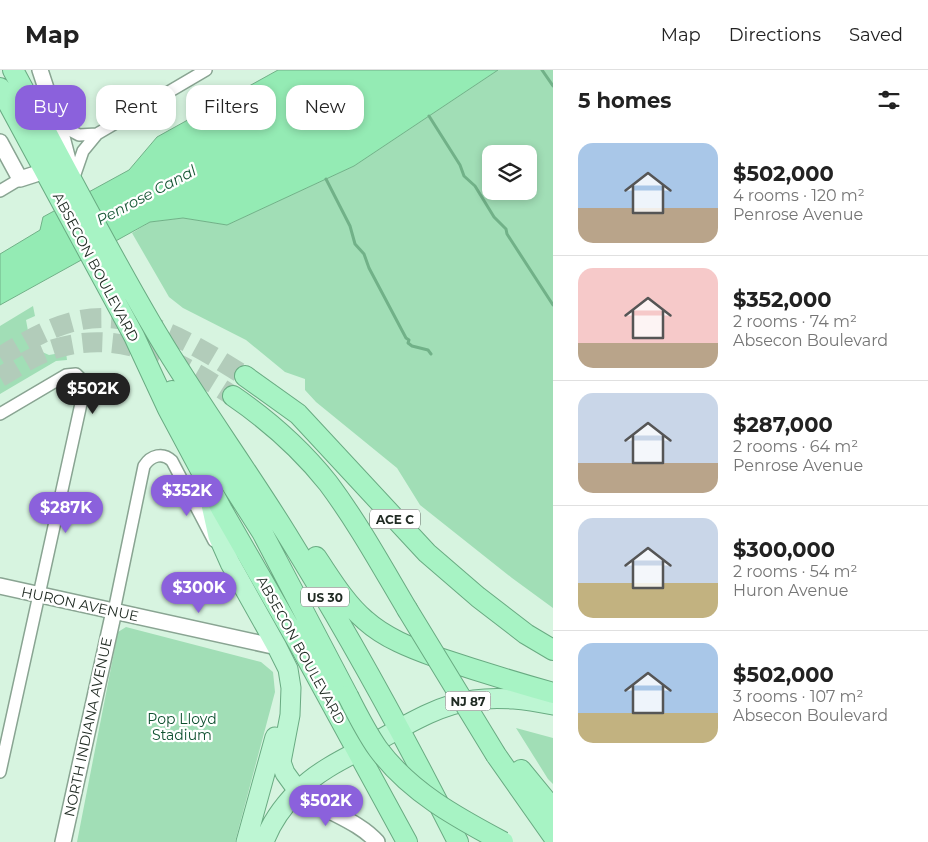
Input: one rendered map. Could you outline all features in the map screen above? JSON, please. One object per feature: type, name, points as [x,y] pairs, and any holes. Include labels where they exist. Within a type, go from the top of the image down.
[{"type":"highway","name":"ABSECON BOULEVARD","points":[[13,70],[160,339],[326,598],[399,729],[458,842]]},
{"type":"highway","name":"ABSECON BOULEVARD","points":[[0,88],[134,336],[168,410],[407,842]]},
{"type":"highway","points":[[134,336],[252,516],[294,591],[364,726],[379,750],[405,779],[437,804],[503,842]]},
{"type":"highway","name":"ACE C","points":[[245,376],[298,414],[428,553],[501,616],[553,650]]},
{"type":"highway","points":[[272,395],[304,427],[339,474],[414,609],[502,754],[511,778],[553,836]]},
{"type":"highway","name":"ACE C","points":[[232,396],[288,439],[327,482],[414,609]]},
{"type":"highway","points":[[244,468],[293,525],[344,598],[358,614],[375,628],[400,642],[443,659],[553,693]]},
{"type":"highway","points":[[502,754],[553,809]]},
{"type":"highway","points":[[511,778],[553,823]]},
{"type":"main road","points":[[205,478],[218,536],[230,563]]},
{"type":"main road","name":"ABSECON BOULEVARD","points":[[230,563],[288,669],[291,688],[290,715],[281,762],[285,773],[298,790]]},
{"type":"main road","points":[[246,842],[279,721],[291,688]]},
{"type":"main road","name":"NJ 87","points":[[358,751],[435,710],[474,700],[508,698],[553,705]]},
{"type":"main road","points":[[264,842],[278,814],[298,790],[331,766],[358,751]]},
{"type":"street","name":"ABSECON BOULEVARD","points":[[40,70],[45,85]]},
{"type":"street","points":[[73,180],[83,151],[97,134],[206,70]]},
{"type":"street","name":"ABSECON BOULEVARD","points":[[60,130],[73,180]]},
{"type":"street","points":[[69,130],[79,135],[97,134]]},
{"type":"street","points":[[0,142],[20,180]]},
{"type":"street","points":[[0,191],[20,180],[49,179]]},
{"type":"street","points":[[0,414],[63,376],[76,374],[84,382],[84,390],[0,772]]},
{"type":"street","name":"ABSECON BOULEVARD","points":[[144,466],[151,458],[160,455],[172,461],[211,538],[230,563]]},
{"type":"street","name":"NORTH INDIANA AVENUE","points":[[63,842],[144,466]]},
{"type":"street","name":"HURON AVENUE","points":[[0,586],[277,647]]},
{"type":"street","name":"ABSECON BOULEVARD","points":[[298,790],[314,804],[364,831],[376,842]]},
{"type":"green space","points":[[498,70],[553,70],[553,608],[420,505],[397,468],[316,402],[305,390],[305,379],[285,372],[246,340],[183,308],[169,297],[132,233],[150,222],[183,218],[227,225],[354,166]]},
{"type":"green space","points":[[33,306],[35,316],[26,320],[31,347],[49,355],[66,352],[67,360],[56,361],[0,394],[0,326]]},
{"type":"green space","name":"Pop Lloyd Stadium","points":[[126,627],[261,662],[273,672],[275,692],[235,842],[77,842],[118,632]]},
{"type":"green space","points":[[516,728],[553,738],[553,784],[548,779]]},
{"type":"water","name":"Penrose Canal","points":[[278,70],[498,70],[354,166],[227,225],[183,218],[150,222],[0,305],[0,254],[40,230],[43,217],[129,170],[157,137],[170,130],[176,130],[176,126],[186,121],[186,130],[276,130],[276,85],[251,85]]},
{"type":"waterway","points":[[542,70],[553,86]]},
{"type":"waterway","points":[[429,116],[460,165],[464,176],[475,186],[494,217],[506,229],[507,234],[553,305]]},
{"type":"waterway","points":[[326,179],[350,226],[355,244],[364,254],[369,268],[406,338],[409,340],[408,343],[412,346],[428,350],[431,354]]},
{"type":"tunnel","points":[[0,357],[35,337],[62,325],[95,318],[118,319],[141,323],[163,331],[206,352],[245,376]]},
{"type":"tunnel","points":[[0,377],[51,350],[76,344],[100,342],[146,350],[190,370],[233,396]]}]
